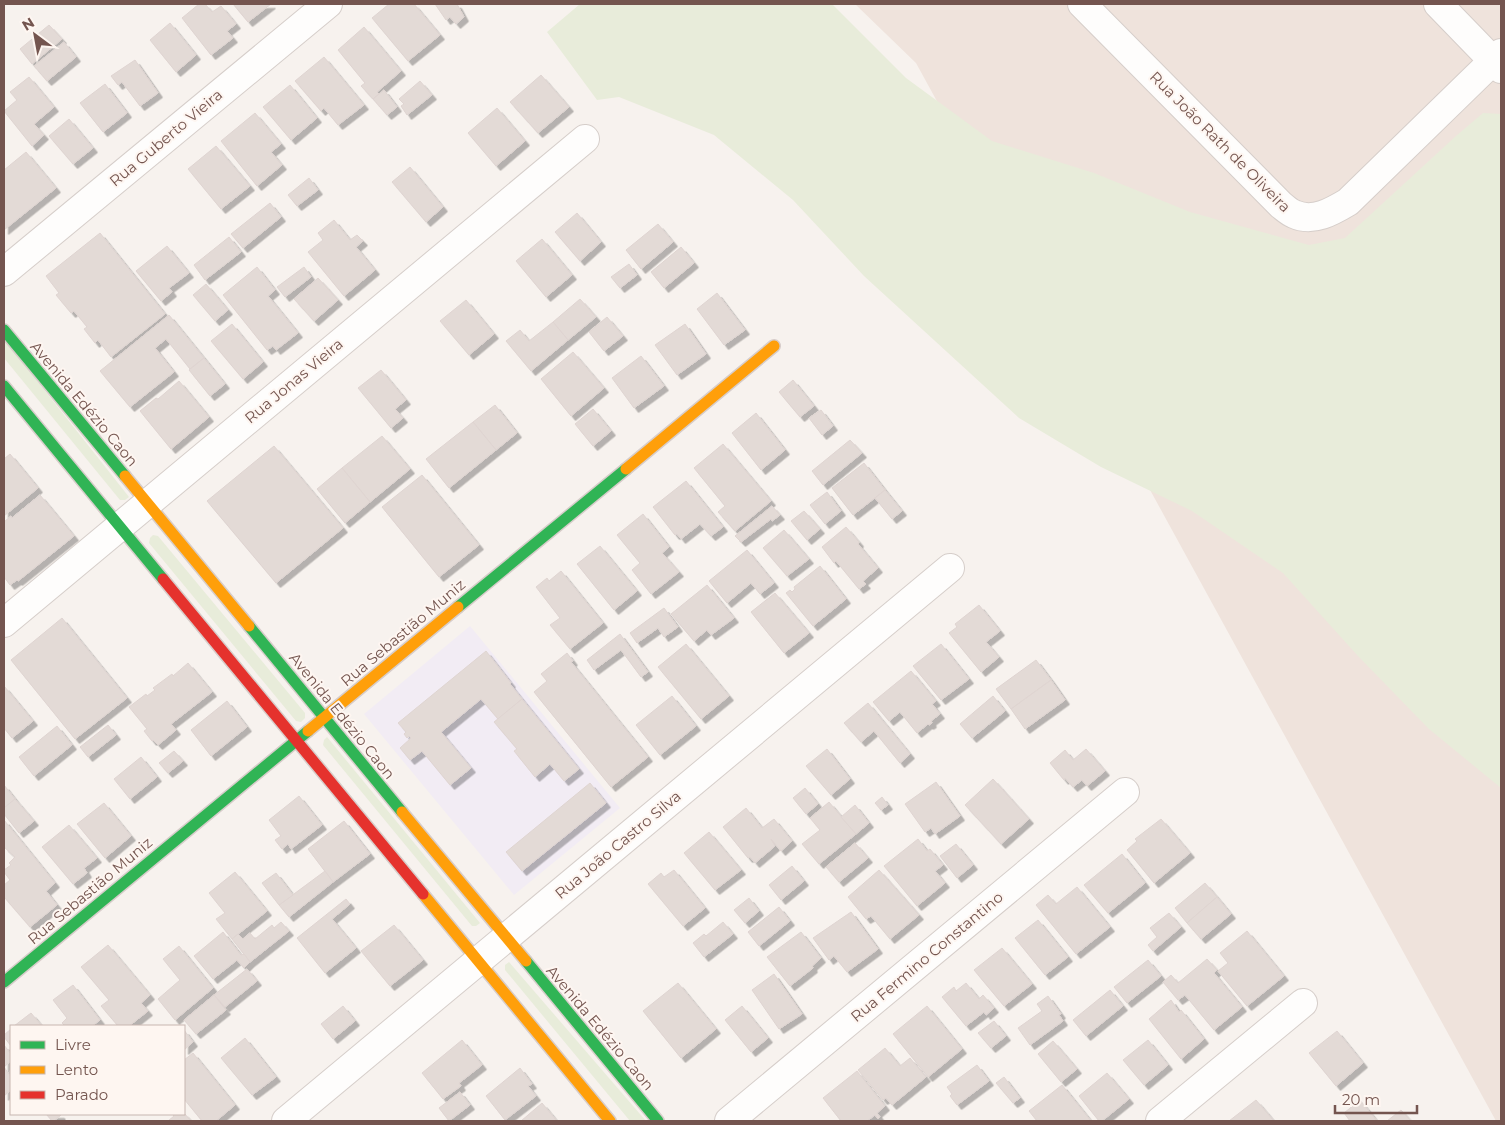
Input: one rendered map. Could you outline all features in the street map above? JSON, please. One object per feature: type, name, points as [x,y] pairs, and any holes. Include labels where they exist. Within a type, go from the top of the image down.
[{"type":"main road","name":"Avenida Edézio Caon","points":[[4,330],[658,1121]]},
{"type":"main road","name":"Rua Sebastião Muniz","points":[[4,982],[774,346]]},
{"type":"main road","points":[[4,386],[610,1121]]},
{"type":"street","name":"Rua Guberto Vieira","points":[[4,272],[328,4]]},
{"type":"street","name":"Rua João Rath de Oliveira","points":[[1082,4],[1281,204],[1295,215],[1312,216],[1330,213],[1348,202],[1499,61]]},
{"type":"street","points":[[1438,4],[1499,61]]},
{"type":"street","name":"Rua Jonas Vieira","points":[[4,623],[585,139]]},
{"type":"street","name":"Rua João Castro Silva","points":[[286,1121],[950,568]]},
{"type":"street","name":"Rua Fermino Constantino","points":[[729,1121],[1125,792]]},
{"type":"street","points":[[1160,1121],[1303,1003]]},
{"type":"shaded area","points":[[855,4],[1501,4],[1501,1121],[1496,1121],[916,63]]},
{"type":"shaded area","points":[[470,626],[620,808],[514,895],[364,714]]},
{"type":"green space","points":[[580,4],[832,4],[906,78],[992,141],[1094,173],[1190,212],[1309,245],[1345,238],[1483,113],[1501,114],[1501,788],[1429,729],[1358,656],[1283,573],[1192,511],[1101,467],[1019,418],[864,276],[793,200],[714,135],[619,97],[597,100],[547,32]]},
{"type":"green space","points":[[4,339],[129,497],[125,500],[120,500],[4,358]]},
{"type":"green space","points":[[153,535],[158,536],[305,713],[305,718],[301,722],[296,721],[149,543]]},
{"type":"green space","points":[[327,737],[480,923],[472,926],[323,745]]},
{"type":"green space","points":[[509,962],[646,1121],[630,1121],[505,970],[505,965]]},
{"type":"building","points":[[199,4],[205,4],[212,12],[221,6],[236,24],[227,31],[233,38],[211,55],[182,18]]},
{"type":"building","points":[[233,4],[271,4],[248,22]]},
{"type":"building","points":[[389,4],[414,4],[440,35],[408,61],[372,18]]},
{"type":"building","points":[[435,4],[457,4],[464,17],[456,24],[450,17],[446,20]]},
{"type":"building","points":[[170,23],[196,55],[176,72],[150,40]]},
{"type":"building","points":[[49,25],[62,39],[32,64],[20,49]]},
{"type":"building","points":[[364,27],[401,71],[377,92],[379,94],[373,99],[361,86],[365,83],[338,50]]},
{"type":"building","points":[[64,42],[76,57],[47,81],[34,66]]},
{"type":"building","points":[[324,57],[364,105],[338,125],[324,108],[321,111],[295,81]]},
{"type":"building","points":[[135,60],[158,93],[140,106],[122,82],[118,85],[111,76]]},
{"type":"building","points":[[541,75],[569,107],[538,133],[510,102]]},
{"type":"building","points":[[29,77],[54,107],[34,124],[44,135],[32,146],[4,111],[17,100],[10,92]]},
{"type":"building","points":[[420,81],[432,95],[407,115],[401,106],[404,104],[399,99]]},
{"type":"building","points":[[105,84],[127,113],[103,132],[80,103]]},
{"type":"building","points":[[290,85],[317,118],[291,140],[263,107]]},
{"type":"building","points":[[384,90],[397,107],[387,115],[373,99]]},
{"type":"building","points":[[497,108],[525,141],[496,166],[468,133]]},
{"type":"building","points":[[255,113],[281,144],[271,152],[282,165],[257,186],[221,141]]},
{"type":"building","points":[[69,119],[93,148],[73,164],[49,136]]},
{"type":"building","points":[[216,146],[250,186],[221,209],[188,169]]},
{"type":"building","points":[[26,152],[56,188],[4,230],[4,170]]},
{"type":"building","points":[[410,167],[443,207],[426,222],[392,182]]},
{"type":"building","points":[[309,178],[318,190],[297,206],[288,195]]},
{"type":"building","points":[[270,203],[281,217],[243,248],[231,234]]},
{"type":"building","points":[[577,213],[601,242],[580,261],[555,232]]},
{"type":"building","points":[[334,220],[350,240],[357,235],[363,241],[356,247],[375,270],[344,296],[308,252],[323,240],[318,233]]},
{"type":"building","points":[[658,224],[673,242],[641,269],[626,250]]},
{"type":"building","points":[[100,233],[165,314],[111,357],[98,340],[95,343],[84,329],[87,327],[74,311],[71,313],[56,295],[59,293],[46,276]]},
{"type":"building","points":[[229,237],[241,252],[205,280],[194,265]]},
{"type":"building","points":[[542,239],[572,275],[546,297],[516,261]]},
{"type":"building","points":[[167,246],[189,273],[169,288],[172,292],[161,301],[136,271]]},
{"type":"building","points":[[681,247],[694,263],[664,288],[651,272]]},
{"type":"building","points":[[629,264],[637,275],[620,288],[611,277]]},
{"type":"building","points":[[257,267],[275,290],[268,296],[298,333],[276,350],[273,346],[267,350],[223,295]]},
{"type":"building","points":[[304,267],[311,277],[285,297],[277,287]]},
{"type":"building","points":[[318,278],[338,300],[314,321],[294,299]]},
{"type":"building","points":[[206,284],[228,310],[215,321],[193,295]]},
{"type":"building","points":[[717,293],[745,330],[724,345],[697,309]]},
{"type":"building","points":[[580,299],[596,317],[568,340],[553,322]]},
{"type":"building","points":[[466,300],[494,334],[469,355],[440,321]]},
{"type":"building","points":[[169,315],[204,358],[190,369],[166,339],[155,348],[174,372],[130,407],[100,371]]},
{"type":"building","points":[[607,317],[623,336],[604,351],[589,332]]},
{"type":"building","points":[[553,322],[568,340],[531,371],[506,341],[520,330],[529,341]]},
{"type":"building","points":[[232,324],[263,362],[243,379],[211,341]]},
{"type":"building","points":[[685,324],[706,354],[677,375],[655,345]]},
{"type":"building","points":[[573,352],[604,388],[571,416],[541,379]]},
{"type":"building","points":[[641,356],[664,386],[634,408],[612,378]]},
{"type":"building","points":[[204,358],[225,384],[210,396],[189,370]]},
{"type":"building","points":[[381,370],[406,400],[395,409],[403,418],[391,428],[358,388]]},
{"type":"building","points":[[793,380],[814,406],[800,417],[779,392]]},
{"type":"building","points":[[179,381],[209,417],[171,449],[140,411]]},
{"type":"building","points":[[495,405],[517,433],[496,450],[473,422]]},
{"type":"building","points":[[593,409],[611,431],[593,446],[575,424]]},
{"type":"building","points":[[821,410],[833,426],[822,435],[809,418]]},
{"type":"building","points":[[756,413],[785,450],[761,470],[732,433]]},
{"type":"building","points":[[473,422],[496,450],[449,488],[426,459]]},
{"type":"building","points":[[382,436],[410,469],[370,502],[342,468]]},
{"type":"building","points":[[850,440],[862,453],[823,485],[812,471]]},
{"type":"building","points":[[723,444],[771,501],[735,531],[718,512],[725,506],[694,468]]},
{"type":"building","points":[[274,446],[343,528],[276,583],[207,501]]},
{"type":"building","points":[[10,454],[38,488],[4,516],[4,459]]},
{"type":"building","points":[[864,463],[885,490],[853,515],[832,488]]},
{"type":"building","points":[[342,468],[370,502],[345,523],[317,489]]},
{"type":"building","points":[[422,475],[479,545],[439,577],[382,507]]},
{"type":"building","points":[[686,481],[723,527],[711,536],[700,524],[681,539],[677,534],[675,535],[653,507]]},
{"type":"building","points":[[885,490],[902,511],[892,519],[875,498]]},
{"type":"building","points":[[827,492],[841,511],[825,524],[810,505]]},
{"type":"building","points":[[40,495],[74,536],[18,581],[10,585],[4,577],[4,522],[11,516],[12,518]]},
{"type":"building","points":[[772,506],[780,515],[772,521],[771,519],[741,542],[735,536]]},
{"type":"building","points":[[804,511],[820,529],[807,540],[791,521]]},
{"type":"building","points":[[643,514],[669,547],[662,553],[679,572],[651,594],[632,570],[640,563],[617,535]]},
{"type":"building","points":[[846,527],[878,568],[863,581],[866,584],[859,589],[836,561],[834,563],[822,547]]},
{"type":"building","points":[[784,530],[809,559],[787,576],[763,548]]},
{"type":"building","points":[[600,546],[637,591],[614,610],[577,564]]},
{"type":"building","points":[[747,550],[774,583],[760,594],[751,583],[727,603],[709,581]]},
{"type":"building","points":[[820,566],[846,599],[813,626],[786,593],[790,590],[792,592],[795,589],[794,587]]},
{"type":"building","points":[[561,571],[603,623],[570,649],[550,625],[560,618],[536,587],[547,578],[549,581]]},
{"type":"building","points":[[707,585],[734,618],[711,635],[707,630],[694,641],[671,614]]},
{"type":"building","points":[[775,593],[809,633],[784,653],[751,612]]},
{"type":"building","points":[[979,605],[1000,631],[986,642],[999,657],[981,672],[949,633],[957,627],[955,624]]},
{"type":"building","points":[[664,608],[678,627],[664,637],[658,628],[637,643],[630,633]]},
{"type":"building","points":[[62,618],[127,698],[75,739],[11,660]]},
{"type":"building","points":[[620,634],[648,672],[641,677],[621,650],[594,670],[587,660]]},
{"type":"building","points":[[686,644],[729,696],[701,719],[658,667]]},
{"type":"building","points":[[941,644],[969,679],[941,700],[913,666]]},
{"type":"building","points":[[486,651],[522,699],[498,719],[481,699],[441,732],[471,768],[450,785],[422,751],[410,760],[400,748],[411,738],[409,736],[407,738],[404,734],[406,732],[398,723]]},
{"type":"building","points":[[567,653],[573,661],[571,662],[648,757],[611,787],[534,692],[547,681],[541,674]]},
{"type":"building","points":[[1036,660],[1051,680],[1011,709],[996,689]]},
{"type":"building","points":[[188,663],[212,692],[171,724],[176,730],[158,745],[144,731],[147,729],[129,707],[146,694],[147,696],[155,690],[153,688],[172,674],[173,676]]},
{"type":"building","points":[[911,671],[936,701],[932,704],[940,714],[931,721],[932,723],[917,733],[900,712],[889,721],[873,702]]},
{"type":"building","points":[[1051,680],[1065,700],[1025,729],[1011,709]]},
{"type":"building","points":[[4,686],[33,721],[12,738],[4,728]]},
{"type":"building","points":[[672,696],[696,726],[660,755],[636,725]]},
{"type":"building","points":[[993,696],[1005,711],[972,738],[960,724]]},
{"type":"building","points":[[522,699],[579,769],[564,781],[550,764],[535,777],[514,751],[517,749],[494,722]]},
{"type":"building","points":[[227,701],[247,727],[211,756],[191,730]]},
{"type":"building","points":[[868,703],[910,754],[900,763],[874,731],[861,742],[844,723]]},
{"type":"building","points":[[108,725],[116,735],[88,757],[80,747]]},
{"type":"building","points":[[57,726],[72,745],[34,776],[19,757]]},
{"type":"building","points":[[827,749],[850,779],[831,795],[806,766]]},
{"type":"building","points":[[1086,749],[1105,771],[1087,786],[1082,780],[1073,787],[1065,778],[1064,780],[1050,763],[1065,750],[1073,760]]},
{"type":"building","points":[[174,751],[183,761],[168,773],[159,763]]},
{"type":"building","points":[[141,757],[157,777],[130,799],[114,779]]},
{"type":"building","points":[[993,779],[1029,819],[1001,844],[965,805]]},
{"type":"building","points":[[936,782],[960,816],[935,834],[931,828],[925,832],[905,804]]},
{"type":"building","points":[[590,783],[606,803],[522,871],[506,852]]},
{"type":"building","points":[[4,785],[15,799],[4,808]]},
{"type":"building","points":[[805,788],[818,804],[806,814],[793,798]]},
{"type":"building","points":[[299,796],[322,825],[291,849],[288,844],[282,849],[275,840],[281,836],[269,820]]},
{"type":"building","points":[[882,797],[888,805],[881,810],[875,803]]},
{"type":"building","points":[[15,799],[34,821],[19,833],[4,814],[4,808]]},
{"type":"building","points":[[829,802],[856,834],[819,864],[802,844],[820,830],[810,818]]},
{"type":"building","points":[[104,803],[131,836],[105,858],[77,824]]},
{"type":"building","points":[[855,805],[869,823],[856,834],[841,817]]},
{"type":"building","points":[[746,808],[762,828],[774,819],[792,841],[781,851],[771,839],[775,846],[755,863],[750,857],[748,858],[723,827]]},
{"type":"building","points":[[1161,819],[1190,853],[1154,883],[1127,850],[1137,841],[1135,839]]},
{"type":"building","points":[[4,820],[55,883],[46,891],[57,905],[30,927],[4,897],[4,885],[10,880],[4,870],[11,865],[9,863],[15,857],[4,847]]},
{"type":"building","points":[[344,821],[370,854],[333,882],[308,849]]},
{"type":"building","points":[[69,825],[97,858],[84,868],[87,873],[73,884],[42,847]]},
{"type":"building","points":[[709,832],[741,870],[715,890],[684,853]]},
{"type":"building","points":[[918,839],[927,851],[930,849],[943,865],[935,871],[945,883],[917,906],[884,866]]},
{"type":"building","points":[[855,843],[868,858],[839,882],[826,867]]},
{"type":"building","points":[[956,844],[973,865],[957,878],[940,856]]},
{"type":"building","points":[[1122,854],[1145,883],[1108,913],[1084,885]]},
{"type":"building","points":[[792,866],[804,881],[781,900],[769,885]]},
{"type":"building","points":[[674,870],[705,908],[683,926],[648,884],[661,873],[664,877]]},
{"type":"building","points":[[879,870],[919,915],[890,939],[871,916],[866,919],[848,897]]},
{"type":"building","points":[[325,871],[333,882],[289,917],[279,905]]},
{"type":"building","points":[[235,872],[267,911],[232,939],[216,919],[225,913],[209,893]]},
{"type":"building","points":[[276,873],[293,895],[279,905],[262,883]]},
{"type":"building","points":[[1205,883],[1217,897],[1187,923],[1175,908]]},
{"type":"building","points":[[1077,887],[1110,927],[1076,954],[1036,905],[1048,895],[1056,904]]},
{"type":"building","points":[[1217,897],[1231,914],[1201,939],[1187,923]]},
{"type":"building","points":[[749,898],[759,911],[745,923],[734,910]]},
{"type":"building","points":[[346,899],[350,904],[332,919],[356,948],[325,973],[297,938]]},
{"type":"building","points":[[779,907],[790,921],[759,946],[748,932]]},
{"type":"building","points":[[851,912],[878,949],[847,972],[834,956],[829,960],[813,938]]},
{"type":"building","points":[[1169,913],[1181,927],[1153,951],[1148,945],[1157,937],[1150,928]]},
{"type":"building","points":[[1038,920],[1068,957],[1045,975],[1015,938]]},
{"type":"building","points":[[281,922],[289,931],[250,962],[232,939],[238,934],[243,939],[250,933],[255,939],[272,925],[274,928]]},
{"type":"building","points":[[723,922],[733,934],[704,957],[693,943],[704,934],[706,936]]},
{"type":"building","points":[[394,925],[423,960],[390,986],[361,951]]},
{"type":"building","points":[[1247,931],[1284,976],[1247,1006],[1218,971],[1228,963],[1220,953]]},
{"type":"building","points":[[223,932],[241,955],[244,954],[250,962],[244,968],[237,960],[213,979],[194,956]]},
{"type":"building","points":[[801,932],[821,958],[812,966],[813,968],[790,986],[767,957]]},
{"type":"building","points":[[108,945],[150,995],[141,1003],[148,1011],[130,1025],[117,1025],[101,1006],[109,1000],[81,967]]},
{"type":"building","points":[[179,946],[213,988],[175,1020],[158,999],[180,980],[163,959]]},
{"type":"building","points":[[1002,948],[1032,984],[1004,1006],[974,970]]},
{"type":"building","points":[[1207,959],[1217,970],[1214,973],[1242,1007],[1214,1030],[1185,995],[1178,1000],[1163,982],[1171,975],[1178,983]]},
{"type":"building","points":[[1148,960],[1161,976],[1127,1003],[1114,987]]},
{"type":"building","points":[[247,969],[257,981],[225,1007],[214,995]]},
{"type":"building","points":[[774,974],[802,1014],[779,1029],[752,990]]},
{"type":"building","points":[[678,983],[716,1029],[681,1058],[643,1011]]},
{"type":"building","points":[[966,983],[979,999],[983,995],[994,1008],[986,1015],[984,1012],[966,1026],[942,997],[954,987],[956,991]]},
{"type":"building","points":[[73,985],[100,1020],[93,1025],[64,1025],[62,1023],[67,1018],[53,1000]]},
{"type":"building","points":[[1110,990],[1123,1006],[1086,1036],[1073,1020]]},
{"type":"building","points":[[214,995],[226,1010],[196,1034],[184,1020]]},
{"type":"building","points":[[1048,996],[1061,1014],[1059,1015],[1063,1021],[1030,1045],[1018,1028],[1042,1011],[1037,1004]]},
{"type":"building","points":[[1171,1000],[1179,1012],[1181,1010],[1204,1039],[1181,1059],[1149,1019]]},
{"type":"building","points":[[343,1006],[355,1021],[333,1039],[321,1024]]},
{"type":"building","points":[[742,1006],[768,1038],[751,1052],[725,1020]]},
{"type":"building","points":[[927,1006],[962,1049],[928,1077],[893,1034]]},
{"type":"building","points":[[31,1013],[41,1025],[15,1025]]},
{"type":"building","points":[[994,1021],[1006,1036],[991,1048],[978,1033]]},
{"type":"building","points":[[10,1030],[10,1045],[4,1037]]},
{"type":"building","points":[[185,1031],[193,1042],[185,1049]]},
{"type":"building","points":[[1337,1031],[1363,1063],[1336,1086],[1309,1053]]},
{"type":"building","points":[[245,1038],[276,1077],[252,1095],[221,1058]]},
{"type":"building","points":[[462,1040],[482,1065],[459,1083],[461,1086],[443,1099],[422,1073]]},
{"type":"building","points":[[1148,1040],[1168,1065],[1144,1085],[1123,1060]]},
{"type":"building","points":[[1053,1041],[1077,1069],[1061,1082],[1038,1054]]},
{"type":"building","points":[[4,1045],[10,1053],[10,1062],[4,1067]]},
{"type":"building","points":[[885,1048],[900,1066],[910,1058],[926,1077],[892,1105],[886,1098],[883,1100],[858,1070]]},
{"type":"building","points":[[193,1053],[235,1105],[216,1121],[202,1121],[185,1100],[185,1059]]},
{"type":"building","points":[[977,1065],[989,1081],[957,1105],[950,1096],[952,1094],[947,1087]]},
{"type":"building","points":[[4,1067],[10,1076],[10,1091],[4,1096]]},
{"type":"building","points":[[520,1068],[532,1084],[528,1086],[536,1096],[505,1120],[486,1096]]},
{"type":"building","points":[[857,1071],[885,1106],[877,1113],[880,1117],[878,1119],[875,1115],[867,1121],[841,1121],[823,1098]]},
{"type":"building","points":[[1107,1073],[1129,1099],[1102,1121],[1099,1121],[1079,1096]]},
{"type":"building","points":[[1004,1077],[1020,1098],[1013,1103],[996,1083]]},
{"type":"building","points":[[1062,1085],[1091,1121],[1037,1121],[1029,1111]]},
{"type":"building","points":[[460,1092],[470,1105],[449,1121],[439,1108]]},
{"type":"building","points":[[1256,1100],[1274,1121],[1229,1121]]},
{"type":"building","points":[[1360,1100],[1377,1121],[1350,1121],[1344,1113]]},
{"type":"building","points":[[542,1103],[557,1121],[521,1121]]},
{"type":"building","points":[[1401,1110],[1411,1121],[1387,1121]]},
{"type":"building","points":[[185,1114],[191,1121],[168,1121],[174,1116]]},
{"type":"building","points":[[47,1115],[61,1115],[54,1121]]},
{"type":"traffic: fast","points":[[4,330],[125,476]]},
{"type":"traffic: fast","points":[[4,386],[163,579]]},
{"type":"traffic: fast","points":[[458,607],[626,469]]},
{"type":"traffic: fast","points":[[249,626],[402,812]]},
{"type":"traffic: fast","points":[[4,982],[308,731]]},
{"type":"traffic: fast","points":[[526,961],[658,1121]]},
{"type":"traffic: slow","points":[[626,469],[774,346]]},
{"type":"traffic: slow","points":[[125,476],[249,626]]},
{"type":"traffic: slow","points":[[308,731],[458,607]]},
{"type":"traffic: slow","points":[[402,812],[526,961]]},
{"type":"traffic: slow","points":[[423,894],[610,1121]]},
{"type":"traffic: jam","points":[[163,579],[423,894]]}]
